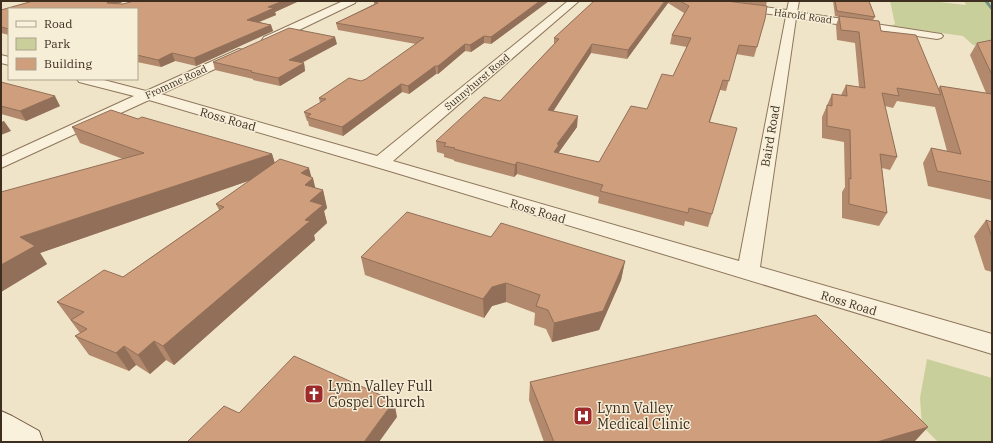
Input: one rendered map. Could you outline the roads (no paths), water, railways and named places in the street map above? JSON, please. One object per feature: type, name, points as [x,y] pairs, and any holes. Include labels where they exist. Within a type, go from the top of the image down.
[{"type":"main road","points":[[1,426],[27,442]]},
{"type":"street","name":"Fromme Road","points":[[1,163],[351,1]]},
{"type":"street","name":"Sunnyhurst Road","points":[[380,163],[574,1]]},
{"type":"street","name":"Harold Road","points":[[693,1],[793,8],[937,36]]},
{"type":"street","name":"Baird Road","points":[[748,272],[765,165],[793,8]]},
{"type":"street","name":"Ross Road","points":[[88,80],[147,95],[380,163],[992,344]]},
{"type":"waterway","points":[[986,1],[992,10]]},
{"type":"place","name":"Lynn Valley Full Gospel Church","points":[[314,394]]},
{"type":"place","name":"Lynn Valley Medical Clinic","points":[[583,416]]}]
